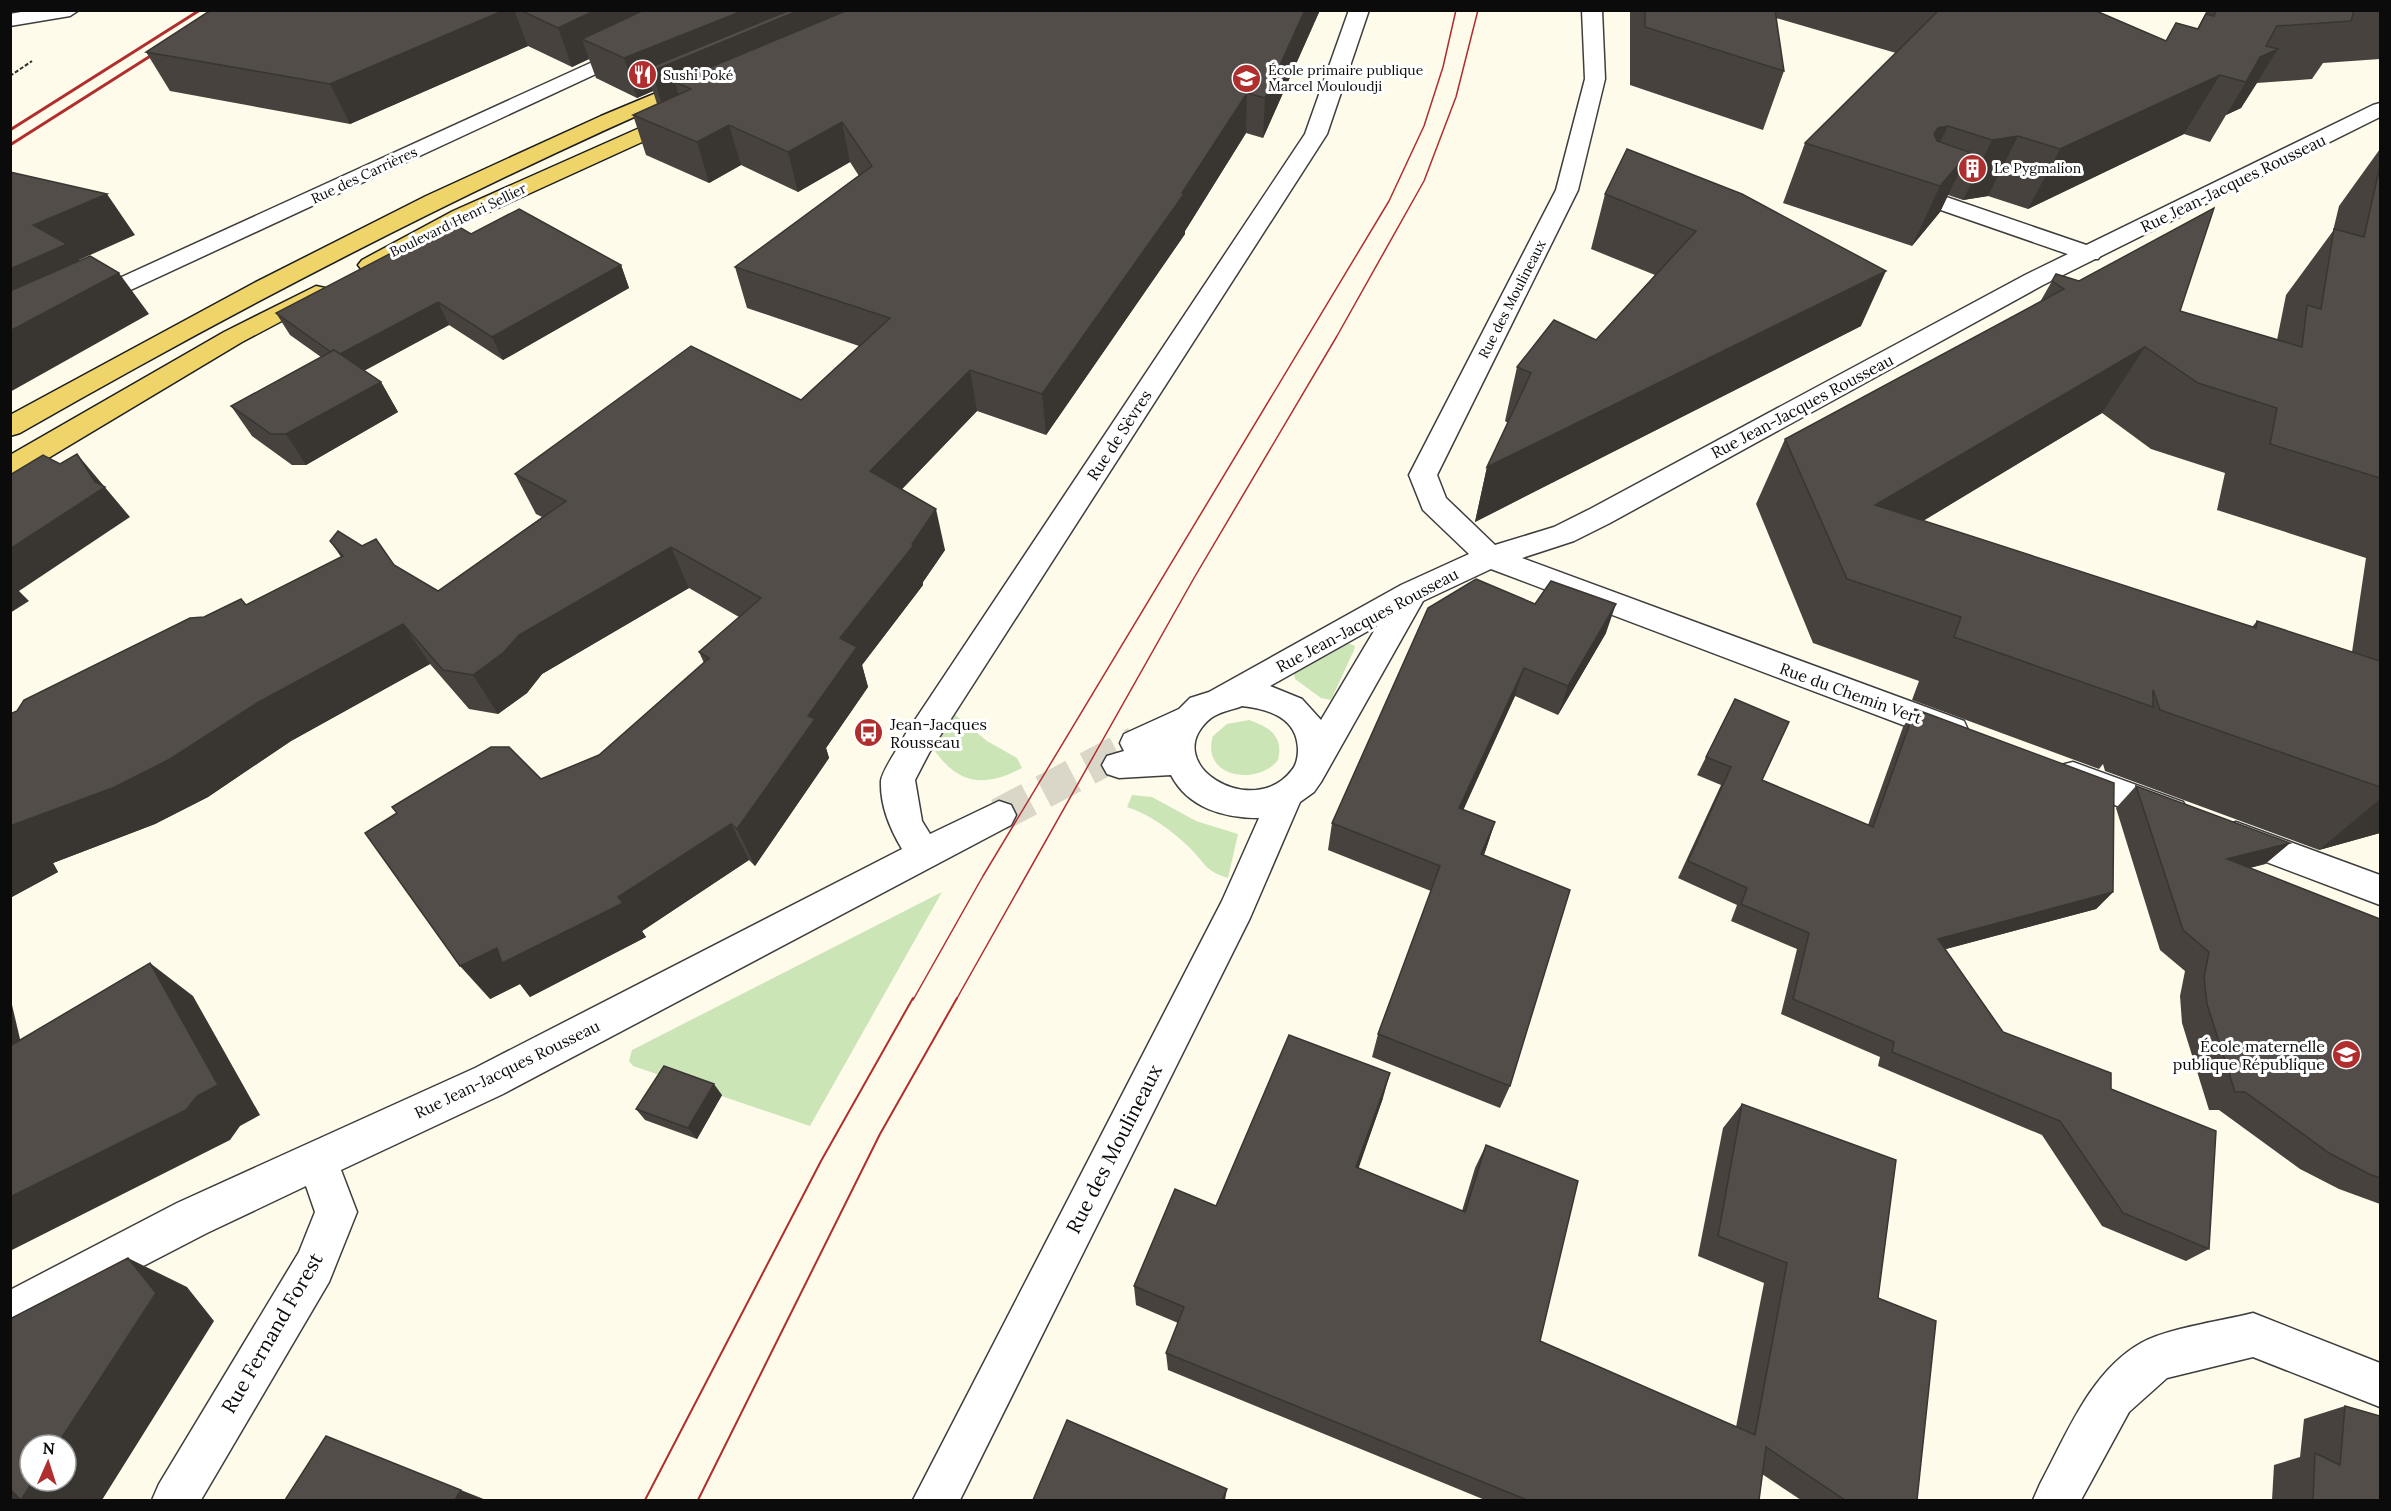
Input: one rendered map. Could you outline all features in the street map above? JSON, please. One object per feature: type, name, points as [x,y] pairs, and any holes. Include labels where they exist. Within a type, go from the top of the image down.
[{"type":"main road","name":"Boulevard Henri Sellier","points":[[10,427],[193,323],[441,195],[625,112],[721,72]]},
{"type":"main road","name":"Boulevard Henri Sellier","points":[[10,468],[233,337],[461,216],[704,106]]},
{"type":"street","points":[[10,20],[70,10]]},
{"type":"street","name":"Rue de Sèvres","points":[[924,854],[905,824],[898,780],[917,744],[1316,134],[1359,10]]},
{"type":"street","name":"Rue des Moulineaux","points":[[1490,557],[1432,503],[1423,474],[1567,190],[1595,79],[1592,10]]},
{"type":"street","name":"Rue des Carrières","points":[[10,338],[653,41]]},
{"type":"street","name":"Rue Jean-Jacques Rousseau","points":[[1222,698],[1412,593],[1490,557],[1564,534],[1600,516],[2034,280],[2380,110]]},
{"type":"street","points":[[1920,195],[2090,254]]},
{"type":"street","name":"Rue du Chemin Vert","points":[[1490,557],[1983,742]]},
{"type":"street","name":"Rue des Moulineaux","points":[[936,1500],[1231,917],[1286,796],[1300,786],[1310,773],[1315,759],[1412,593]]},
{"type":"street","points":[[1179,761],[1127,754],[1188,719],[1203,706],[1222,698],[1241,694],[1262,696],[1297,712],[1309,726],[1315,742],[1315,759]]},
{"type":"street","points":[[1188,719],[1180,731],[1177,746],[1179,761],[1187,777],[1202,792],[1221,801],[1244,805],[1286,796]]},
{"type":"street","points":[[2050,766],[2380,890]]},
{"type":"street","name":"Rue Jean-Jacques Rousseau","points":[[10,1314],[192,1218],[489,1081],[999,815]]},
{"type":"street","name":"Rue Fernand Forest","points":[[175,1500],[314,1267],[336,1212],[317,1159]]},
{"type":"street","points":[[2056,1500],[2113,1395],[2156,1359],[2253,1335],[2380,1385]]},
{"type":"green space","points":[[1348,643],[1355,646],[1354,650],[1331,700],[1321,698],[1295,679],[1294,673]]},
{"type":"green space","points":[[953,713],[987,741],[1017,758],[1022,768],[985,780],[974,780],[954,771],[935,751],[938,738]]},
{"type":"green space","points":[[1249,720],[1269,729],[1277,739],[1278,760],[1269,768],[1257,773],[1233,774],[1222,769],[1215,761],[1211,750],[1213,736],[1227,724]]},
{"type":"green space","points":[[1132,795],[1152,797],[1196,821],[1238,834],[1228,878],[1206,866],[1189,847],[1160,824],[1127,807]]},
{"type":"green space","points":[[942,892],[810,1126],[633,1066],[629,1061],[632,1050]]},
{"type":"building","points":[[211,10],[505,10],[330,84],[146,52]]},
{"type":"building","points":[[520,10],[596,10],[558,28]]},
{"type":"building","points":[[644,10],[745,10],[624,58],[582,39]]},
{"type":"building","points":[[790,10],[800,10],[652,71],[646,69]]},
{"type":"building","points":[[848,10],[1305,10],[1265,98],[1247,93],[1182,193],[1184,194],[1042,394],[970,370],[870,471],[936,509],[912,544],[914,545],[840,638],[857,647],[808,716],[815,719],[737,829],[731,824],[618,897],[623,903],[502,963],[497,948],[460,966],[365,833],[397,813],[392,807],[491,747],[509,747],[541,779],[599,755],[709,658],[699,652],[761,598],[671,547],[519,635],[503,653],[473,675],[443,670],[403,624],[257,703],[170,759],[115,787],[10,826],[10,714],[17,711],[24,700],[190,618],[204,617],[241,599],[246,605],[343,556],[330,541],[338,531],[362,546],[376,539],[394,565],[438,591],[566,501],[515,474],[691,346],[801,400],[890,318],[735,267],[872,166],[842,122],[788,152],[729,125],[697,142],[633,115],[691,89],[675,82]]},
{"type":"building","points":[[1645,10],[1775,10],[1784,71],[1645,27]]},
{"type":"building","points":[[1939,10],[2094,10],[2166,41],[2176,23],[2198,29],[2206,14],[2214,16],[2216,10],[2354,10],[2351,21],[2277,26],[2266,46],[2278,49],[2260,57],[2246,82],[2220,75],[2060,149],[2018,136],[1992,140],[1948,126],[1938,128],[1934,134],[1937,141],[1969,152],[1940,186],[1805,143]]},
{"type":"building","points":[[1627,149],[1742,194],[1886,271],[1487,467],[1531,373],[1517,367],[1554,320],[1596,340],[1696,231],[1605,194]]},
{"type":"building","points":[[2380,166],[2380,478],[2270,444],[2277,408],[2198,383],[2145,347],[1875,505],[2256,628],[2257,621],[2380,661],[2380,787],[2160,710],[2153,690],[2153,707],[1954,637],[1961,617],[1847,579],[1785,439],[2064,289],[2052,281],[2056,274],[2079,281],[2214,208],[2180,311],[2302,347],[2307,305],[2321,309],[2334,229],[2364,237]]},
{"type":"building","points":[[10,172],[107,194],[33,225],[67,244],[10,269]]},
{"type":"building","points":[[519,209],[621,265],[492,337],[438,302],[340,354],[334,350],[331,352],[276,313],[451,222],[471,234]]},
{"type":"building","points":[[90,256],[119,273],[10,331],[10,291]]},
{"type":"building","points":[[334,350],[381,382],[286,434],[271,434],[231,406]]},
{"type":"building","points":[[77,454],[95,482],[105,487],[10,549],[10,475],[43,455],[60,464]]},
{"type":"building","points":[[1476,579],[1535,604],[1551,581],[1616,604],[1568,686],[1524,668],[1459,808],[1495,822],[1481,854],[1570,890],[1510,1086],[1378,1034],[1440,866],[1332,823],[1428,608]]},
{"type":"building","points":[[1735,699],[1789,722],[1762,780],[1873,827],[1915,709],[2114,783],[2113,892],[1938,939],[2003,1032],[2111,1073],[2111,1089],[2216,1131],[2209,1249],[2123,1213],[2060,1121],[1892,1052],[1894,1042],[1793,999],[1809,933],[1741,904],[1747,888],[1688,861],[1731,767],[1706,757]]},
{"type":"building","points":[[2136,786],[2290,843],[2227,859],[2380,919],[2380,1178],[2329,1153],[2245,1092],[2235,1092],[2207,1004],[2204,977],[2209,952],[2183,930]]},
{"type":"building","points":[[150,963],[218,1085],[197,1096],[186,1110],[10,1197],[10,1046]]},
{"type":"building","points":[[1289,1035],[1390,1073],[1356,1167],[1465,1212],[1486,1145],[1578,1181],[1540,1341],[1755,1435],[1787,1263],[1718,1236],[1742,1104],[1896,1160],[1878,1298],[1936,1321],[1917,1500],[1845,1500],[1766,1447],[1759,1500],[1527,1500],[1166,1353],[1184,1307],[1134,1286],[1175,1189],[1216,1206]]},
{"type":"building","points":[[664,1066],[714,1084],[688,1128],[636,1109]]},
{"type":"building","points":[[128,1258],[156,1293],[65,1433],[18,1433],[18,1493],[25,1493],[21,1500],[10,1489],[10,1319]]},
{"type":"building","points":[[2345,1406],[2380,1416],[2380,1500],[2313,1500],[2315,1453],[2340,1465]]},
{"type":"building","points":[[1067,1420],[1227,1489],[1222,1500],[1033,1500]]},
{"type":"building","points":[[326,1436],[461,1490],[455,1500],[285,1500]]},
{"type":"tunnel","points":[[999,815],[1136,743]]},
{"type":"tram line","points":[[913,1000],[983,876],[1389,201],[1424,126],[1443,67],[1456,10]]},
{"type":"tram line","points":[[956,1000],[1194,578],[1337,336],[1424,181],[1456,97],[1478,10]]},
{"type":"tram line","points":[[645,1500],[821,1161],[913,998]]},
{"type":"tram line","points":[[698,1500],[880,1134],[957,998]]},
{"type":"railway","points":[[10,130],[200,10]]},
{"type":"railway","points":[[10,145],[163,48]]},
{"type":"place","name":"Sushi Poké","points":[[642,75]]},
{"type":"place","name":"École primaire publique Marcel Mouloudji","points":[[1247,78]]},
{"type":"place","name":"Le Pygmalion","points":[[1973,168]]},
{"type":"place","name":"Jean-Jacques Rousseau","points":[[869,733]]},
{"type":"place","name":"École maternelle publique République","points":[[2346,1055]]}]
